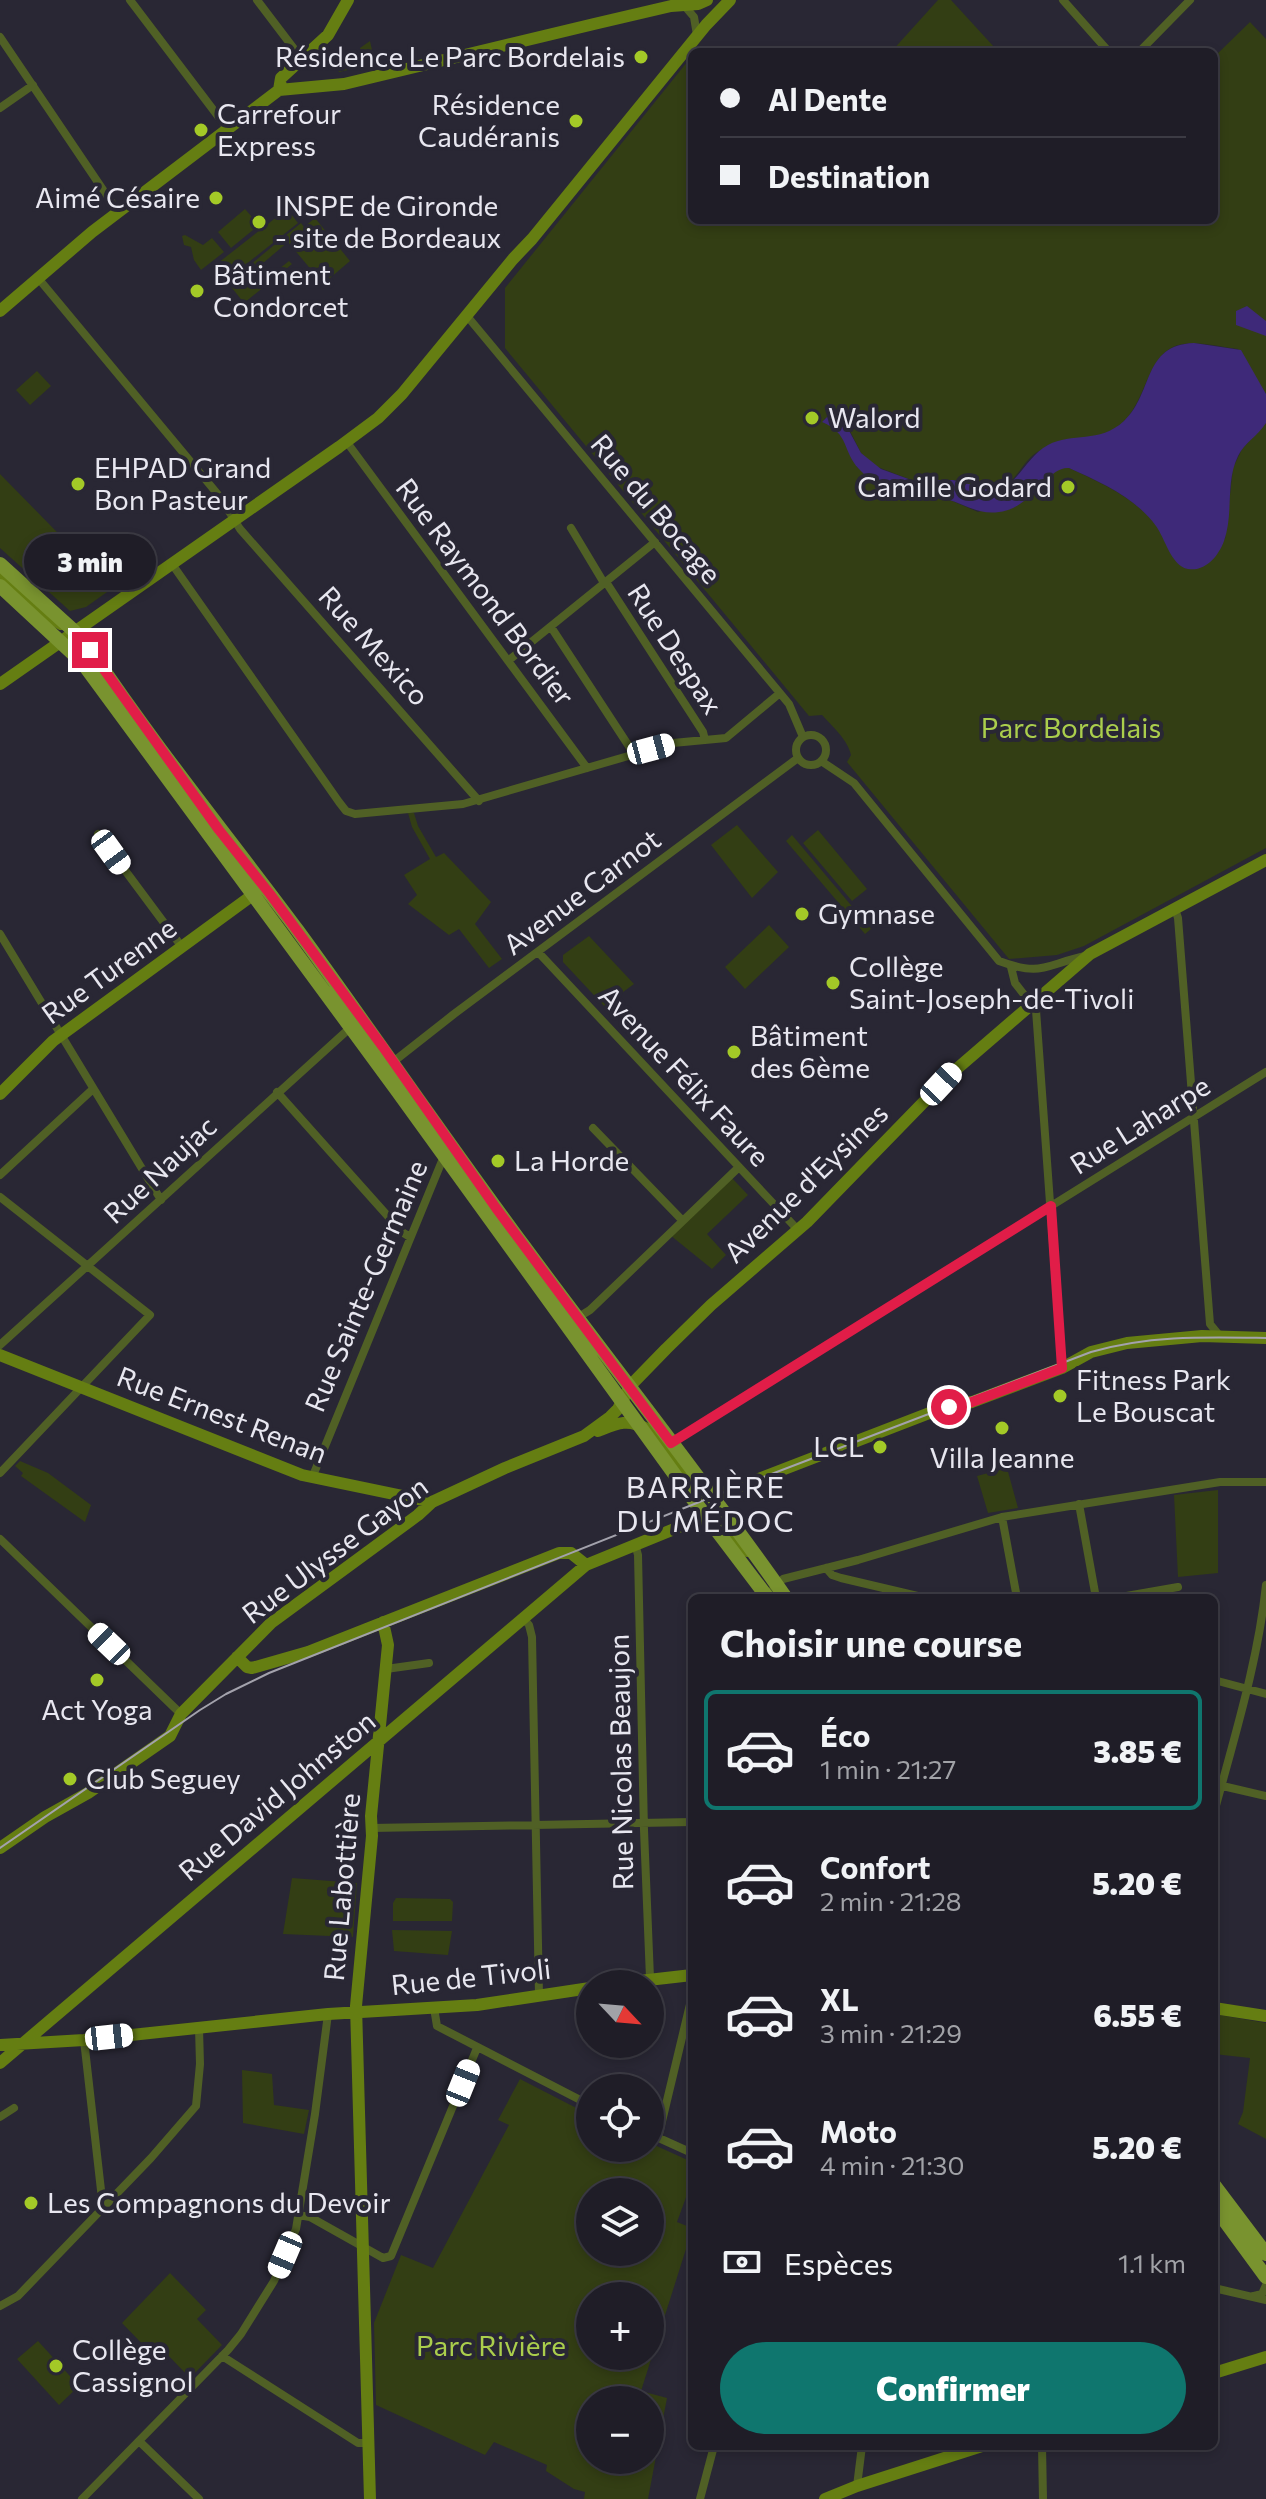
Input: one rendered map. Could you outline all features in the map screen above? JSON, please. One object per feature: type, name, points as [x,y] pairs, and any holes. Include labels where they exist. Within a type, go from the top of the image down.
[{"type":"main road","points":[[0,564],[74,631],[219,830],[316,956],[450,1146],[761,1564],[772,1593]]},
{"type":"main road","points":[[0,586],[82,662],[696,1504],[772,1593]]},
{"type":"main road","points":[[1218,2190],[1266,2254]]},
{"type":"main road","points":[[1218,2212],[1266,2280]]},
{"type":"street","points":[[130,0],[227,128]]},
{"type":"street","points":[[257,0],[301,58]]},
{"type":"street","points":[[279,90],[281,78],[328,35],[348,0]]},
{"type":"street","points":[[0,311],[118,212],[279,90],[344,84],[682,3],[707,0]]},
{"type":"street","points":[[0,684],[378,418],[402,394],[697,35],[730,0]]},
{"type":"street","points":[[1063,0],[1105,48]]},
{"type":"street","points":[[1143,48],[1190,0]]},
{"type":"street","points":[[682,3],[694,17],[697,35]]},
{"type":"street","points":[[0,37],[118,212]]},
{"type":"street","points":[[0,108],[33,85]]},
{"type":"street","name":"Rue Mexico","points":[[38,278],[220,497],[240,529],[479,801]]},
{"type":"street","name":"Rue du Bocage","points":[[467,316],[780,693],[793,712],[803,737]]},
{"type":"street","name":"Rue Raymond Bordier","points":[[346,441],[587,768]]},
{"type":"street","name":"Rue Despax","points":[[571,528],[703,732],[705,740]]},
{"type":"street","points":[[508,661],[655,542]]},
{"type":"street","points":[[172,564],[346,811],[355,814],[428,809],[479,801],[681,742],[726,738],[780,693]]},
{"type":"street","points":[[0,576],[46,615],[74,631]]},
{"type":"street","points":[[551,627],[634,754]]},
{"type":"street","points":[[821,761],[826,749],[823,740],[811,734],[803,737],[796,749],[798,758],[807,764],[821,761],[854,783],[999,961],[1011,967],[1015,983],[1036,1010],[1062,1368]]},
{"type":"street","name":"Avenue Carnot","points":[[393,1062],[798,758]]},
{"type":"street","points":[[98,834],[182,947]]},
{"type":"street","name":"Avenue d'Eysines","points":[[1011,967],[1032,970],[1090,954],[1266,860]]},
{"type":"street","points":[[254,894],[271,907],[316,956]]},
{"type":"street","name":"Rue Turenne","points":[[0,1094],[61,1035],[254,894]]},
{"type":"street","points":[[1175,909],[1210,1327],[1219,1336]]},
{"type":"street","points":[[0,934],[161,1200]]},
{"type":"street","name":"Avenue Félix Faure","points":[[538,952],[798,1230]]},
{"type":"street","name":"Avenue d'Eysines","points":[[630,1386],[711,1305],[798,1230],[952,1073],[1090,954]]},
{"type":"street","name":"Rue Naujac","points":[[0,1345],[351,1027]]},
{"type":"street","points":[[387,1078],[393,1062]]},
{"type":"street","name":"Rue Laharpe","points":[[671,1443],[1266,1072]]},
{"type":"street","points":[[0,1175],[93,1089]]},
{"type":"street","points":[[277,1092],[402,1232],[410,1237]]},
{"type":"street","points":[[593,1128],[682,1220]]},
{"type":"street","name":"Rue Sainte-Germaine","points":[[312,1478],[444,1156]]},
{"type":"street","points":[[577,1318],[590,1310],[739,1167]]},
{"type":"street","points":[[0,1197],[150,1315],[0,1473]]},
{"type":"street","points":[[554,1306],[585,1339],[613,1376],[630,1386],[623,1403]]},
{"type":"street","points":[[636,1423],[657,1439],[690,1480],[712,1497],[945,1407],[972,1402],[1062,1368],[1091,1352],[1127,1343],[1179,1336],[1266,1338]]},
{"type":"street","name":"Rue Ernest Renan","points":[[0,1355],[312,1478],[432,1502]]},
{"type":"street","name":"Rue Ulysse Gayon","points":[[584,1436],[623,1403]]},
{"type":"street","name":"Rue Ulysse Gayon","points":[[0,1848],[45,1817],[88,1793],[170,1736],[181,1714],[271,1623],[432,1502],[584,1436],[624,1421],[636,1423]]},
{"type":"street","points":[[772,1593],[783,1579],[1002,1517],[1220,1482],[1266,1482]]},
{"type":"street","points":[[696,1504],[694,1521],[725,1530],[761,1564]]},
{"type":"street","points":[[1079,1504],[1095,1594]]},
{"type":"street","points":[[1002,1517],[1016,1594]]},
{"type":"street","name":"Rue David Johnston","points":[[0,2063],[586,1565],[694,1521]]},
{"type":"street","points":[[0,1539],[181,1714]]},
{"type":"street","name":"Rue Nicolas Beaujon","points":[[635,1544],[638,1555],[643,1821],[650,1970]]},
{"type":"street","points":[[237,1657],[252,1668],[308,1652],[559,1553],[571,1553],[586,1565]]},
{"type":"street","points":[[826,1568],[832,1575],[841,1578],[909,1594]]},
{"type":"street","points":[[1266,1585],[1263,1617],[1247,1689],[1218,1784],[1266,1796]]},
{"type":"street","points":[[1138,1594],[1178,1587]]},
{"type":"street","points":[[523,1618],[532,1637],[539,1995]]},
{"type":"street","name":"Rue Labottière","points":[[370,2499],[356,2012],[386,1669],[388,1636],[383,1622]]},
{"type":"street","points":[[386,1669],[429,1663]]},
{"type":"street","points":[[1218,1681],[1266,1694]]},
{"type":"street","points":[[371,1828],[688,1822]]},
{"type":"street","points":[[664,1977],[688,1975]]},
{"type":"street","name":"Rue de Tivoli","points":[[0,2045],[84,2040],[328,2014],[477,2005],[576,1990]]},
{"type":"street","points":[[434,2008],[437,2026],[576,2098]]},
{"type":"street","points":[[1218,2009],[1266,2016]]},
{"type":"street","points":[[664,2099],[688,2011]]},
{"type":"street","points":[[82,2499],[222,2356],[241,2334],[274,2281],[296,2229],[328,2014]]},
{"type":"street","points":[[0,2306],[18,2296],[151,2158],[196,2106],[199,2028]]},
{"type":"street","points":[[84,2040],[102,2199],[106,2203]]},
{"type":"street","points":[[298,2215],[310,2217],[383,2258],[391,2256],[477,2048]]},
{"type":"street","points":[[0,2117],[14,2108]]},
{"type":"street","points":[[664,2140],[688,2151]]},
{"type":"street","points":[[1253,2297],[1262,2294],[1266,2280]]},
{"type":"street","points":[[1218,2289],[1266,2300]]},
{"type":"street","points":[[222,2356],[358,2443],[368,2443]]},
{"type":"street","points":[[1218,2372],[1266,2357]]},
{"type":"street","points":[[139,2441],[199,2499]]},
{"type":"street","points":[[700,2499],[713,2450]]},
{"type":"street","points":[[856,2492],[861,2450]]},
{"type":"street","points":[[825,2499],[856,2492],[971,2450]]},
{"type":"street","points":[[1042,2450],[1043,2499]]},
{"type":"green space","points":[[938,0],[951,0],[995,48],[895,48]]},
{"type":"green space","name":"Parc Bordelais","points":[[1250,22],[1266,39],[1266,394],[1238,349],[1196,343],[1171,348],[1155,365],[1138,401],[1122,423],[1104,434],[1041,450],[997,491],[953,480],[914,481],[875,466],[861,453],[849,429],[832,416],[824,419],[840,432],[857,467],[877,482],[907,493],[950,500],[978,512],[1029,497],[1040,490],[1057,470],[1069,468],[1114,490],[1141,509],[1163,535],[1170,550],[1225,539],[1233,468],[1242,449],[1266,423],[1266,848],[1084,946],[1057,955],[1009,959],[847,762],[851,755],[839,734],[822,715],[809,716],[505,348],[505,288],[688,61],[688,224],[1218,224],[1218,53]]},
{"type":"green space","points":[[370,41],[375,64],[339,72],[337,67],[361,53],[360,48]]},
{"type":"green space","points":[[245,209],[259,225],[231,248],[218,232]]},
{"type":"green space","points":[[287,209],[298,223],[230,277],[218,263]]},
{"type":"green space","points":[[315,218],[350,261],[323,284],[288,242],[250,274],[259,285],[289,261],[292,264],[244,303],[228,283],[301,223],[304,227]]},
{"type":"green space","points":[[182,236],[203,245],[212,238],[224,252],[201,270],[194,260],[191,247],[184,245]]},
{"type":"green space","points":[[37,371],[51,386],[30,405],[16,390]]},
{"type":"green space","points":[[0,474],[100,576],[128,560],[138,570],[86,607],[70,611],[0,548]]},
{"type":"green space","points":[[408,813],[414,813],[436,857],[444,853],[491,902],[475,924],[502,959],[489,968],[459,929],[449,935],[408,904],[417,895],[404,875],[430,859],[412,827]]},
{"type":"green space","points":[[737,825],[778,872],[752,898],[711,845]]},
{"type":"green space","points":[[818,830],[867,889],[852,901],[803,843]]},
{"type":"green space","points":[[792,835],[871,929],[865,934],[786,841]]},
{"type":"green space","points":[[769,925],[789,947],[745,989],[725,967]]},
{"type":"green space","points":[[589,936],[634,984],[604,1006],[563,962],[563,955]]},
{"type":"green space","points":[[732,1178],[748,1195],[707,1234],[726,1255],[712,1269],[670,1235]]},
{"type":"green space","points":[[20,1461],[48,1473],[91,1505],[85,1522],[21,1476],[23,1473],[15,1466]]},
{"type":"green space","points":[[1007,1468],[1018,1508],[988,1513],[977,1476]]},
{"type":"green space","points":[[1218,1490],[1218,1573],[1178,1577],[1174,1495]]},
{"type":"green space","points":[[292,1878],[357,1883],[353,1937],[283,1934]]},
{"type":"green space","points":[[396,1898],[450,1899],[453,1902],[452,1921],[393,1921]]},
{"type":"green space","points":[[392,1930],[452,1931],[448,1955],[394,1951]]},
{"type":"green space","points":[[1218,2015],[1266,2023],[1266,2139],[1238,2124],[1243,2112],[1250,2058],[1218,2054]]},
{"type":"green space","points":[[242,2070],[272,2074],[274,2105],[309,2110],[304,2134],[243,2123]]},
{"type":"green space","name":"Parc Rivière","points":[[520,2079],[576,2108],[576,2162],[664,2162],[664,2149],[688,2160],[688,2192],[677,2222],[688,2226],[688,2243],[664,2318],[664,2282],[576,2282],[576,2370],[648,2370],[643,2386],[576,2386],[576,2474],[653,2474],[648,2499],[584,2499],[585,2492],[574,2489],[546,2471],[547,2465],[494,2442],[485,2455],[376,2405],[374,2323],[401,2255],[433,2268],[509,2125],[498,2120]]},
{"type":"green space","points":[[170,2273],[206,2310],[197,2319],[222,2345],[190,2378],[165,2352],[157,2359],[122,2323]]},
{"type":"green space","points":[[38,2341],[79,2386],[59,2405],[17,2359]]},
{"type":"shaded area","points":[[1247,306],[1266,321],[1266,336],[1236,325],[1236,311]]},
{"type":"shaded area","points":[[1194,343],[1241,350],[1266,394],[1266,423],[1241,451],[1234,466],[1224,541],[1219,552],[1201,568],[1182,567],[1169,551],[1156,526],[1138,507],[1116,491],[1069,468],[1054,473],[1011,509],[985,512],[878,483],[859,469],[842,437],[822,422],[828,416],[846,425],[861,453],[881,469],[914,481],[953,480],[997,491],[1011,482],[1048,445],[1115,428],[1133,410],[1157,361],[1165,352]]},
{"type":"tram line","points":[[0,1848],[200,1710],[269,1673],[727,1491],[1091,1352],[1156,1340],[1266,1338]]},
{"type":"place","name":"Résidence Le Parc Bordelais","points":[[641,57]]},
{"type":"place","name":"Résidence Caudéranis","points":[[576,121]]},
{"type":"place","name":"Carrefour Express","points":[[201,130]]},
{"type":"place","name":"Aimé Césaire","points":[[216,198]]},
{"type":"place","name":"INSPE de Gironde - site de Bordeaux","points":[[259,222]]},
{"type":"place","name":"Bâtiment Condorcet","points":[[197,291]]},
{"type":"place","name":"Walord","points":[[812,418]]},
{"type":"place","name":"EHPAD Grand Bon Pasteur","points":[[78,484]]},
{"type":"place","name":"Camille Godard","points":[[1068,487]]},
{"type":"place","name":"Gymnase","points":[[802,914]]},
{"type":"place","name":"Collège Saint-Joseph-de-Tivoli","points":[[833,983]]},
{"type":"place","name":"Bâtiment des 6ème","points":[[734,1052]]},
{"type":"place","name":"La Horde","points":[[498,1161]]},
{"type":"place","name":"Fitness Park Le Bouscat","points":[[1060,1396]]},
{"type":"place","name":"Villa Jeanne","points":[[1002,1428]]},
{"type":"place","name":"LCL","points":[[880,1447]]},
{"type":"place","name":"Act Yoga","points":[[97,1680]]},
{"type":"place","name":"Club Seguey","points":[[70,1779]]},
{"type":"place","name":"Les Compagnons du Devoir","points":[[31,2203]]},
{"type":"place","name":"Collège Cassignol","points":[[56,2366]]},
{"type":"district","name":"BARRIÈRE DU MÉDOC","points":[[706,1505]]},
{"type":"route","points":[[90,650],[219,830],[383,1047],[450,1146],[671,1443],[1051,1206],[1062,1368],[972,1402],[949,1407]]}]
